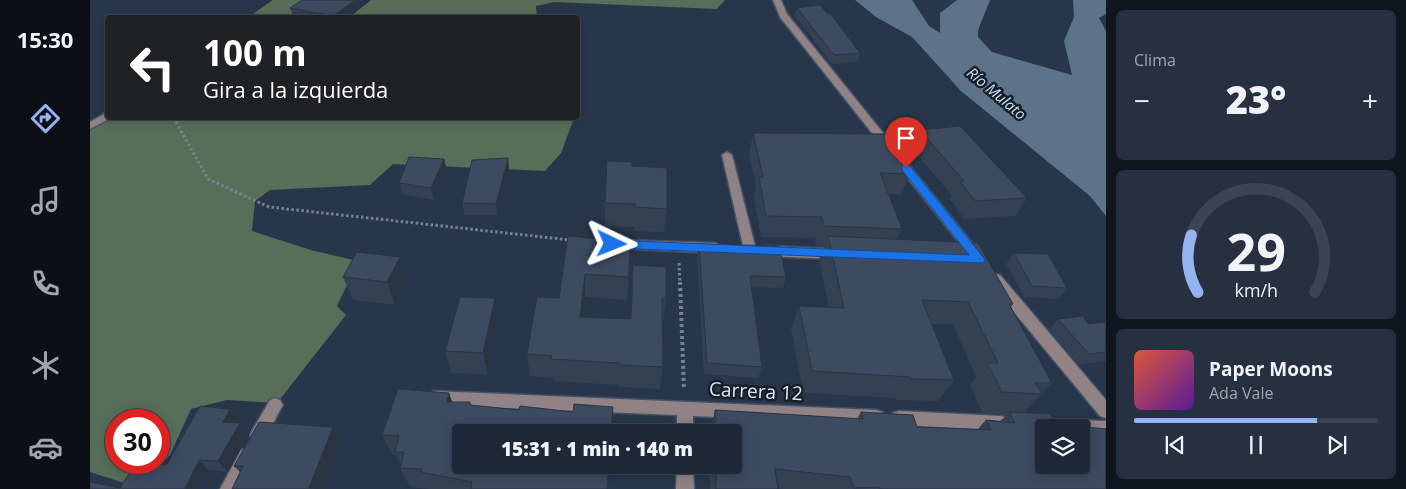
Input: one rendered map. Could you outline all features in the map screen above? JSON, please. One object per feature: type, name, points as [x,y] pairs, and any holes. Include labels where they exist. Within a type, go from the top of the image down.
[{"type":"street","points":[[777,0],[783,15],[979,260],[1106,411]]},
{"type":"street","points":[[90,126],[105,117]]},
{"type":"street","points":[[727,154],[741,250]]},
{"type":"street","points":[[612,244],[850,254]]},
{"type":"street","points":[[959,259],[979,260]]},
{"type":"street","name":"Carrera 12","points":[[414,397],[1018,424]]},
{"type":"street","points":[[229,489],[275,405]]},
{"type":"street","points":[[685,408],[685,424]]},
{"type":"street","points":[[1090,427],[1106,428]]},
{"type":"street","points":[[685,474],[685,489]]},
{"type":"path","points":[[175,120],[208,179],[269,207],[572,240]]},
{"type":"path","points":[[678,247],[685,408]]},
{"type":"green space","points":[[273,0],[725,0],[717,9],[554,2],[536,6],[537,15],[251,15]]},
{"type":"green space","points":[[105,111],[105,120],[573,120],[561,153],[545,171],[393,164],[370,185],[270,190],[255,201],[252,231],[311,250],[353,260],[355,268],[337,306],[346,315],[277,403],[227,400],[191,409],[170,455],[170,409],[105,409],[105,474],[150,474],[137,487],[90,472],[90,121]]},
{"type":"water","name":"Río Mulato","points":[[855,0],[912,0],[929,26],[940,33],[940,13],[957,0],[990,0],[978,30],[978,37],[992,52],[1072,75],[1064,41],[1074,17],[1073,0],[1106,0],[1106,14],[1099,18],[1106,31],[1106,216],[1090,196],[961,91],[912,37],[876,17]]},
{"type":"building","points":[[302,0],[355,0],[334,15],[290,8]]},
{"type":"building","points":[[820,5],[828,14],[830,13],[860,53],[834,55],[797,8]]},
{"type":"building","points":[[960,126],[1027,198],[975,201],[960,181],[964,181],[920,130]]},
{"type":"building","points":[[753,133],[890,134],[911,174],[880,173],[902,229],[824,226],[822,217],[766,216],[759,177],[763,177]]},
{"type":"building","points":[[409,157],[444,159],[431,188],[399,183]]},
{"type":"building","points":[[508,158],[496,204],[462,203],[472,160]]},
{"type":"building","points":[[607,161],[632,162],[632,166],[667,168],[667,209],[635,207],[635,204],[605,203]]},
{"type":"building","points":[[568,236],[631,242],[628,277],[585,274],[580,317],[631,319],[633,265],[666,267],[666,298],[662,298],[663,367],[551,359],[552,356],[527,354],[537,297],[559,298]]},
{"type":"building","points":[[828,236],[978,243],[1013,304],[1009,304],[1052,383],[1035,383],[1042,394],[1002,392],[987,363],[998,363],[968,302],[922,300],[954,380],[911,379],[910,377],[812,371],[799,306],[844,308]]},
{"type":"building","points":[[699,244],[779,246],[786,277],[750,276],[762,367],[707,363]]},
{"type":"building","points":[[357,252],[400,257],[387,282],[343,277]]},
{"type":"building","points":[[1014,253],[1048,254],[1067,288],[1032,286]]},
{"type":"building","points":[[460,297],[495,298],[483,353],[445,351]]},
{"type":"building","points":[[1083,316],[1088,324],[1106,322],[1106,352],[1089,354],[1058,319]]},
{"type":"building","points":[[398,389],[449,393],[447,402],[470,402],[470,405],[519,410],[520,406],[573,412],[574,404],[613,407],[612,424],[452,424],[452,474],[608,474],[607,489],[471,489],[472,482],[421,472],[422,469],[400,468],[404,452],[395,452],[399,436],[382,435]]},
{"type":"building","points":[[200,406],[230,409],[223,422],[240,423],[218,461],[199,460],[185,489],[90,489],[90,482],[120,488],[129,474],[170,474],[170,459]]},
{"type":"building","points":[[715,410],[863,419],[861,412],[913,415],[917,427],[991,430],[986,420],[1015,423],[1009,412],[1050,414],[1053,419],[1035,419],[1035,474],[1090,474],[1090,427],[1106,429],[1106,489],[854,488],[850,477],[775,469],[778,489],[716,489],[716,474],[742,474],[742,424],[715,424]]},
{"type":"building","points":[[259,422],[333,427],[309,488],[315,489],[232,489],[243,466],[234,466]]},
{"type":"route","points":[[612,244],[979,260],[906,168]]}]
